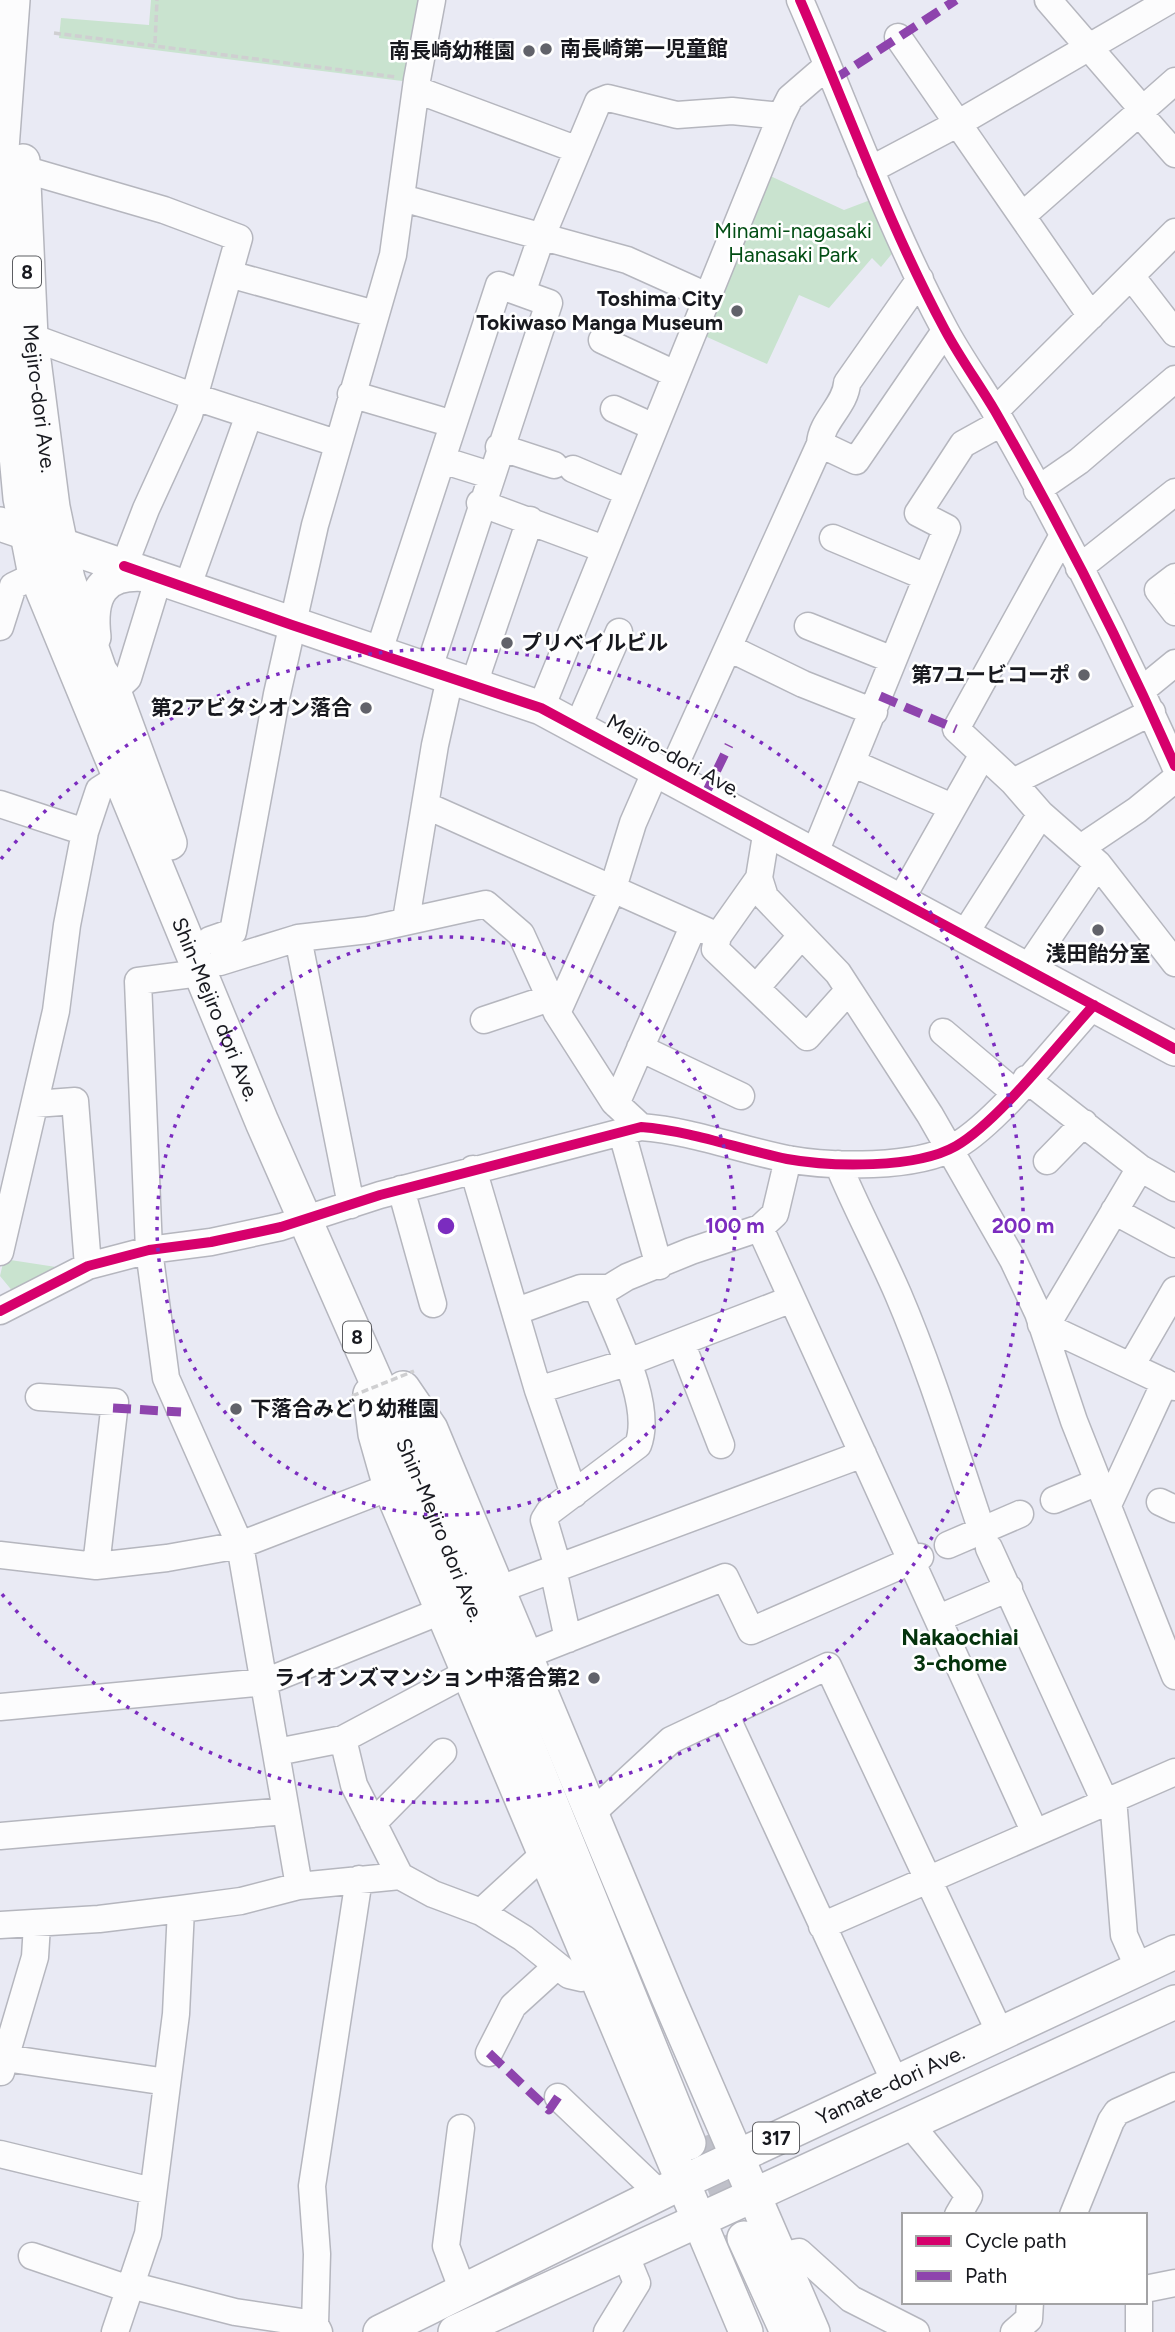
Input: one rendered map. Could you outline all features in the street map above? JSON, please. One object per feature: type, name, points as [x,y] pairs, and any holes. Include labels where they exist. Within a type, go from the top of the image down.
[{"type":"main road","name":"Mejiro-dori Ave.","points":[[13,0],[2,316],[12,528],[541,708],[1175,1049]]},
{"type":"main road","name":"Mejiro-dori Ave.","points":[[36,0],[8,164],[60,543]]},
{"type":"main road","name":"Shin-Mejiro dori Ave.","points":[[12,528],[36,575],[118,778],[210,959],[326,1212],[409,1379],[697,2140],[365,1355],[326,1212]]},
{"type":"main road","name":"Shin-Mejiro dori Ave.","points":[[60,543],[68,579],[148,787],[210,959]]},
{"type":"main road","name":"8","points":[[107,681],[92,624],[94,598],[107,583],[119,577],[155,576]]},
{"type":"main road","points":[[365,1355],[375,1434],[390,1487],[594,1975],[670,2189],[697,2221],[746,2332]]},
{"type":"main road","points":[[409,1379],[755,2196],[790,2254],[813,2332]]},
{"type":"main road","name":"Yamate-dori Ave.","points":[[380,2332],[738,2156],[1175,1952]]},
{"type":"main road","name":"Yamate-dori Ave.","points":[[455,2332],[1175,2002]]},
{"type":"main road","points":[[767,2332],[736,2242],[787,2332]]},
{"type":"street","points":[[210,959],[233,932],[292,625],[336,443],[393,256],[432,0]]},
{"type":"street","points":[[1048,0],[1175,154]]},
{"type":"street","points":[[870,170],[957,124],[1170,0]]},
{"type":"street","points":[[802,1],[870,170],[945,331],[998,417],[1079,568],[1147,701],[1175,766]]},
{"type":"street","points":[[898,37],[1091,316]]},
{"type":"street","points":[[541,708],[781,116],[790,98],[827,66]]},
{"type":"street","points":[[1022,215],[1175,81]]},
{"type":"street","points":[[417,85],[578,150]]},
{"type":"street","points":[[522,293],[541,238],[598,102],[608,98],[677,114],[732,111],[781,116]]},
{"type":"street","points":[[8,164],[164,210],[239,238],[195,397],[155,576],[128,678],[107,681]]},
{"type":"street","points":[[402,198],[627,260],[708,296]]},
{"type":"street","points":[[814,855],[947,528],[918,513],[963,444],[998,417],[1091,316],[1175,232]]},
{"type":"street","points":[[229,274],[376,314]]},
{"type":"street","points":[[1130,276],[1175,333]]},
{"type":"street","points":[[554,1005],[613,888],[633,822],[664,772],[729,649],[820,444],[825,426],[846,391],[847,383],[920,279]]},
{"type":"street","points":[[378,654],[499,285],[549,303],[481,503],[452,678],[425,805],[407,920]]},
{"type":"street","points":[[820,444],[856,461],[945,331]]},
{"type":"street","points":[[31,337],[195,397],[336,443]]},
{"type":"street","points":[[602,340],[675,374]]},
{"type":"street","points":[[1037,490],[1079,461],[1175,379]]},
{"type":"street","points":[[351,394],[453,424]]},
{"type":"street","points":[[614,409],[654,426]]},
{"type":"street","points":[[155,576],[249,415]]},
{"type":"street","points":[[499,447],[627,492]]},
{"type":"street","points":[[442,460],[490,475]]},
{"type":"street","points":[[1079,568],[1175,492]]},
{"type":"street","points":[[481,503],[604,549]]},
{"type":"street","points":[[452,678],[479,669],[530,520]]},
{"type":"street","points":[[1062,537],[956,729],[1013,782],[1041,814],[1090,855],[1175,963]]},
{"type":"street","points":[[833,538],[926,577]]},
{"type":"street","points":[[0,627],[13,586],[36,575]]},
{"type":"street","points":[[1175,577],[1158,590],[1175,612]]},
{"type":"street","points":[[808,626],[893,660]]},
{"type":"street","points":[[578,726],[620,632]]},
{"type":"street","points":[[729,649],[803,684],[874,712]]},
{"type":"street","points":[[1013,782],[1147,701],[1175,663]]},
{"type":"street","points":[[900,901],[982,756]]},
{"type":"street","points":[[852,763],[952,807]]},
{"type":"street","points":[[0,1252],[56,1011],[67,925],[85,832],[99,790],[118,778]]},
{"type":"street","points":[[1027,969],[1090,855],[1137,810],[1175,779]]},
{"type":"street","points":[[0,804],[85,832]]},
{"type":"street","points":[[425,805],[718,936]]},
{"type":"street","points":[[964,935],[1041,814]]},
{"type":"street","points":[[766,829],[760,878],[765,897],[838,973],[904,1072],[1013,1259],[1044,1325],[1103,1493],[1175,1675]]},
{"type":"street","points":[[760,878],[718,936],[715,949],[807,1037],[849,990]]},
{"type":"street","points":[[299,1886],[240,1545],[166,1378],[149,1250],[138,981],[210,959],[298,938],[368,930],[486,904],[521,934],[554,1005],[631,1130],[659,1266]]},
{"type":"street","points":[[615,1104],[693,927]]},
{"type":"street","points":[[756,988],[801,936]]},
{"type":"street","points":[[298,938],[326,1212]]},
{"type":"street","points":[[484,1020],[554,1005]]},
{"type":"street","points":[[0,1311],[88,1266],[149,1250],[211,1242],[473,1169],[631,1130],[675,1129],[788,1159],[838,1164],[902,1161],[948,1150],[959,1144],[1020,1086],[1094,1005]]},
{"type":"street","points":[[943,1032],[1020,1086],[1084,1123],[1140,1168],[1175,1188]]},
{"type":"street","points":[[640,1048],[741,1096]]},
{"type":"street","points":[[35,1104],[75,1101],[88,1266]]},
{"type":"street","points":[[1047,1161],[1084,1123]]},
{"type":"street","points":[[517,1311],[581,1288],[609,1288],[627,1277],[691,1251],[760,1228],[775,1214],[788,1159]]},
{"type":"street","points":[[838,1164],[860,1219],[897,1292],[927,1365],[985,1539],[1109,1800],[1124,1935],[1139,1969]]},
{"type":"street","points":[[1044,1325],[1140,1168]]},
{"type":"street","points":[[473,1169],[517,1311],[538,1390],[574,1493]]},
{"type":"street","points":[[401,1189],[433,1304]]},
{"type":"street","points":[[1114,1211],[1175,1244]]},
{"type":"street","points":[[760,1228],[863,1454],[916,1558],[1035,1833]]},
{"type":"street","points":[[568,1639],[556,1568],[544,1520],[549,1512],[638,1444],[641,1436],[640,1406],[598,1290]]},
{"type":"street","points":[[1131,1366],[1175,1290]]},
{"type":"street","points":[[538,1390],[626,1363],[792,1299]]},
{"type":"street","points":[[1044,1325],[1170,1384],[1103,1493]]},
{"type":"street","points":[[681,1342],[721,1444]]},
{"type":"street","points":[[39,1396],[115,1402],[96,1566]]},
{"type":"street","points":[[500,1589],[863,1454]]},
{"type":"street","points":[[0,1555],[96,1566],[167,1558],[240,1545],[390,1487]]},
{"type":"street","points":[[1054,1500],[1103,1493]]},
{"type":"street","points":[[948,1545],[985,1539],[1020,1514]]},
{"type":"street","points":[[527,1655],[725,1577],[751,1632],[916,1558]]},
{"type":"street","points":[[940,1618],[1009,1588]]},
{"type":"street","points":[[0,1707],[265,1682],[441,1611]]},
{"type":"street","points":[[1160,1638],[1175,1611]]},
{"type":"street","points":[[592,1813],[671,1740],[828,1667],[1000,2033]]},
{"type":"street","points":[[277,1752],[343,1739],[467,1673]]},
{"type":"street","points":[[725,1714],[895,2082]]},
{"type":"street","points":[[343,1739],[354,1785],[400,1876]]},
{"type":"street","points":[[373,1823],[443,1752]]},
{"type":"street","points":[[822,1926],[1175,1772]]},
{"type":"street","points":[[0,1836],[286,1811]]},
{"type":"street","points":[[481,1912],[543,1855]]},
{"type":"street","points":[[0,1925],[37,1925],[181,1909],[241,1901],[299,1886],[400,1876],[433,1894],[481,1912],[523,1938],[573,1977],[594,1975]]},
{"type":"street","points":[[32,2256],[130,2287],[317,2328],[317,2253],[312,2186],[359,1879]]},
{"type":"street","points":[[115,2332],[148,2234],[176,2014],[181,1909]]},
{"type":"street","points":[[37,1925],[35,1957],[2,2066],[167,2082]]},
{"type":"street","points":[[489,2053],[513,2006],[557,1966]]},
{"type":"street","points":[[1074,2213],[1111,2121],[1118,2112],[1175,2086]]},
{"type":"street","points":[[558,2097],[670,2189]]},
{"type":"street","points":[[910,2124],[969,2196],[959,2213]]},
{"type":"street","points":[[461,2128],[446,2246],[463,2291]]},
{"type":"street","points":[[0,2154],[152,2192]]},
{"type":"street","points":[[607,2332],[637,2283],[625,2254]]},
{"type":"street","points":[[790,2254],[851,2299],[907,2318]]},
{"type":"street","points":[[1147,2289],[1175,2283]]},
{"type":"street","points":[[1014,2332],[1028,2319],[1030,2304]]},
{"type":"street","points":[[1139,2304],[1139,2332]]},
{"type":"path","points":[[155,44],[157,0]]},
{"type":"path","points":[[54,33],[155,44],[417,85]]},
{"type":"path","points":[[352,1396],[409,1379]]},
{"type":"green space","points":[[151,0],[426,0],[410,82],[59,38],[61,18],[149,25]]},
{"type":"green space","name":"Minami-nagasaki Hanasaki Park","points":[[766,174],[844,210],[873,199],[895,250],[881,267],[872,258],[829,308],[799,295],[767,364],[696,332]]},
{"type":"green space","points":[[4,1259],[56,1267],[14,1293],[0,1276]]},
{"type":"tunnel","points":[[705,2136],[741,2232]]},
{"type":"marked path","points":[[833,80],[956,0]]},
{"type":"marked path","points":[[880,696],[956,729]]},
{"type":"marked path","points":[[705,795],[729,745]]},
{"type":"marked path","points":[[113,1408],[181,1412]]},
{"type":"marked path","points":[[489,2053],[549,2110],[558,2097]]},
{"type":"cycle path","points":[[800,0],[924,290],[1044,498],[1134,676],[1175,766]]},
{"type":"cycle path","points":[[124,566],[541,708],[1175,1049]]},
{"type":"cycle path","points":[[0,1311],[88,1266],[149,1250],[211,1242],[281,1227],[380,1195],[641,1127],[697,1136],[805,1162],[873,1164],[919,1159],[956,1146],[991,1119],[1094,1005]]},
{"type":"place","name":"南長崎第一児童館","points":[[546,49]]},
{"type":"place","name":"南長崎幼稚園","points":[[529,51]]},
{"type":"place","name":"Toshima City Tokiwaso Manga Museum","points":[[737,311]]},
{"type":"place","name":"プリベイルビル","points":[[507,643]]},
{"type":"place","name":"第7ユービコーポ","points":[[1084,675]]},
{"type":"place","name":"第2アビタシオン落合","points":[[366,708]]},
{"type":"place","name":"浅田飴分室","points":[[1098,930]]},
{"type":"place","name":"下落合みどり幼稚園","points":[[236,1409]]},
{"type":"place","name":"ライオンズマンション中落合第2","points":[[594,1678]]},
{"type":"district","name":"Nakaochiai 3-chome","points":[[960,1650]]}]
